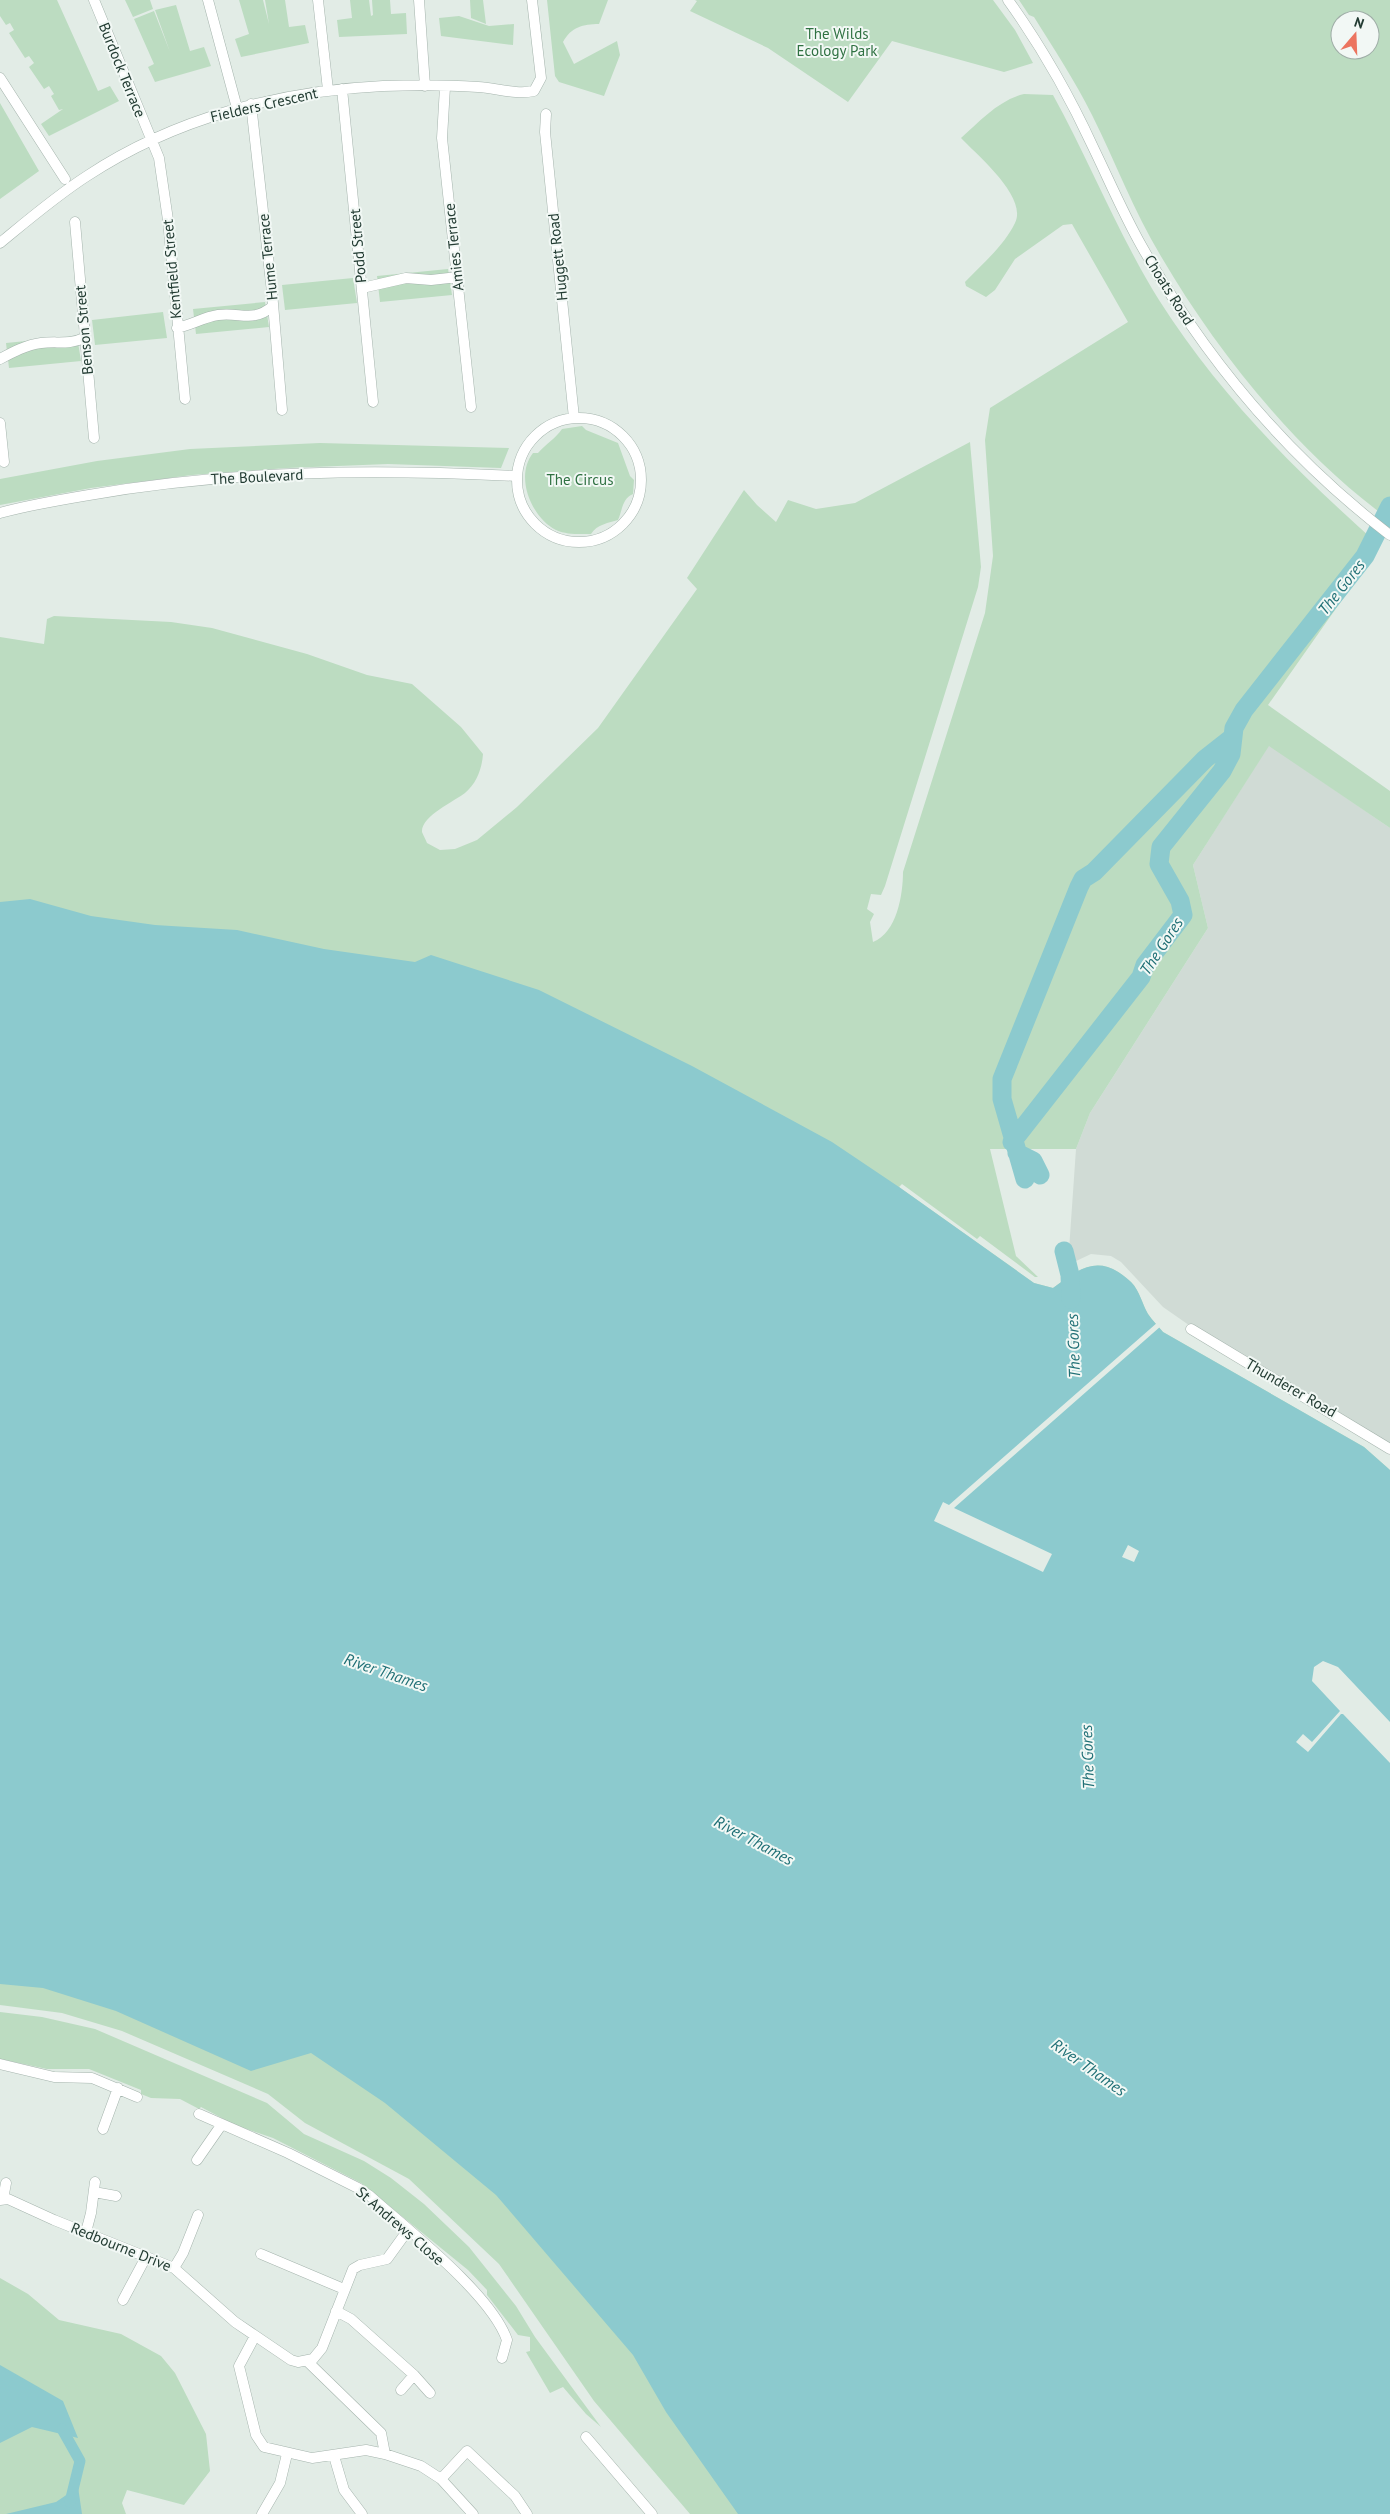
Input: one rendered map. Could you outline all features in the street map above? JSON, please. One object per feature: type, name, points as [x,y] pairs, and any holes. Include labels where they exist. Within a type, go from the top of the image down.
[{"type":"street","name":"Burdock Terrace","points":[[94,0],[148,136]]},
{"type":"street","points":[[208,0],[235,103]]},
{"type":"street","points":[[318,0],[327,85]]},
{"type":"street","points":[[419,0],[425,86]]},
{"type":"street","name":"Fielders Crescent","points":[[0,242],[88,175],[148,136],[235,103],[252,110],[327,85],[342,89],[425,86],[444,92],[534,91],[541,78],[532,0]]},
{"type":"street","name":"Choats Road","points":[[1008,0],[1053,68],[1141,245],[1192,328],[1254,409],[1322,478],[1368,519],[1390,535]]},
{"type":"street","points":[[0,78],[65,179]]},
{"type":"street","name":"Podd Street","points":[[342,89],[374,402]]},
{"type":"street","name":"Amies Terrace","points":[[444,92],[442,138],[471,407]]},
{"type":"street","name":"Hume Terrace","points":[[252,110],[282,410]]},
{"type":"street","name":"Huggett Road","points":[[546,114],[545,132],[574,418]]},
{"type":"street","name":"Kentfield Street","points":[[148,136],[157,152],[161,169],[184,400]]},
{"type":"street","name":"Benson Street","points":[[74,222],[94,438]]},
{"type":"street","points":[[362,288],[406,278],[431,280],[458,277]]},
{"type":"street","points":[[177,328],[219,315],[263,315],[273,306]]},
{"type":"street","points":[[0,359],[25,346],[42,343],[65,344],[84,338]]},
{"type":"street","points":[[574,418],[592,420],[609,426],[624,437],[634,452],[640,469],[641,487],[635,507],[623,524],[607,536],[587,542],[569,542],[552,536],[537,526],[525,511],[518,494],[517,476],[521,459],[529,444],[541,431],[557,422],[574,418]]},
{"type":"street","points":[[0,423],[4,462]]},
{"type":"street","name":"The Boulevard","points":[[0,513],[24,506],[132,487],[258,476],[381,471],[517,476]]},
{"type":"street","name":"Thunderer Road","points":[[1191,1330],[1378,1440],[1390,1449]]},
{"type":"street","points":[[0,2064],[54,2077],[89,2077],[137,2097]]},
{"type":"street","points":[[103,2129],[118,2088]]},
{"type":"street","name":"St Andrews Close","points":[[199,2114],[288,2153],[358,2188],[408,2230],[472,2289],[497,2319],[508,2340],[502,2358]]},
{"type":"street","points":[[197,2160],[222,2124]]},
{"type":"street","points":[[1,2200],[6,2183]]},
{"type":"street","points":[[86,2232],[94,2187],[116,2196]]},
{"type":"street","name":"Redbourne Drive","points":[[1,2200],[174,2268],[235,2322],[291,2360],[308,2362]]},
{"type":"street","points":[[174,2268],[183,2253],[198,2215]]},
{"type":"street","points":[[385,2454],[381,2433],[308,2362],[318,2355],[322,2348],[353,2269],[387,2259],[408,2230]]},
{"type":"street","points":[[261,2254],[344,2288]]},
{"type":"street","points":[[123,2300],[146,2257]]},
{"type":"street","points":[[336,2311],[351,2319],[430,2393]]},
{"type":"street","points":[[256,2336],[239,2366],[256,2435],[264,2447],[286,2454],[312,2458],[366,2450],[385,2454],[421,2466],[441,2479],[473,2514]]},
{"type":"street","points":[[401,2390],[414,2376]]},
{"type":"street","points":[[586,2437],[652,2514]]},
{"type":"street","points":[[441,2479],[467,2451],[515,2496],[527,2514]]},
{"type":"street","points":[[262,2514],[280,2483],[286,2454]]},
{"type":"street","points":[[334,2456],[344,2490],[362,2514]]},
{"type":"shaded area","points":[[1269,745],[1390,828],[1390,1451],[1196,1330],[1163,1307],[1121,1262],[1111,1256],[1091,1254],[1074,1262],[1069,1250],[1076,1149],[1090,1113],[1208,928],[1193,865]]},
{"type":"green space","points":[[0,0],[57,0],[98,91],[110,86],[119,101],[49,136],[41,124],[63,109],[59,110],[51,96],[54,94],[49,86],[44,89],[29,67],[34,63],[29,56],[25,58],[9,33],[14,30],[10,23],[6,25],[0,16]]},
{"type":"green space","points":[[125,0],[150,0],[153,9],[133,17]]},
{"type":"green space","points":[[239,0],[263,0],[269,24],[265,0],[285,0],[289,27],[305,25],[309,43],[241,57],[235,39],[249,34]]},
{"type":"green space","points":[[350,0],[369,0],[371,16],[373,15],[372,0],[390,0],[391,14],[406,13],[407,34],[339,37],[337,20],[352,18]]},
{"type":"green space","points":[[470,0],[483,0],[486,24],[471,18]]},
{"type":"green space","points":[[547,0],[608,0],[599,24],[578,27],[563,42],[574,64],[617,41],[620,55],[604,96],[559,82],[555,76]]},
{"type":"green space","name":"The Wilds Ecology Park","points":[[695,0],[993,0],[1015,30],[1033,63],[1004,72],[892,41],[848,102],[768,48],[690,11],[697,1]]},
{"type":"green space","points":[[1019,0],[1390,0],[1390,520],[1356,494],[1293,434],[1263,401],[1209,331],[1152,241],[1079,90],[1034,17],[1029,15]]},
{"type":"green space","points":[[176,5],[190,51],[204,47],[211,66],[155,82],[148,67],[154,64],[134,19],[154,11],[170,52],[155,10]]},
{"type":"green space","points":[[459,16],[489,26],[514,24],[513,45],[441,36],[439,18]]},
{"type":"green space","points":[[1024,94],[1053,95],[1144,275],[1159,300],[1208,369],[1261,431],[1289,460],[1380,546],[1268,705],[1390,791],[1390,828],[1269,746],[1193,865],[1208,928],[1090,1113],[1076,1149],[990,1149],[1016,1256],[1038,1277],[1035,1277],[980,1236],[977,1239],[902,1184],[899,1187],[1034,1283],[1053,1288],[1073,1274],[1091,1266],[1110,1268],[1120,1273],[1134,1286],[1148,1314],[1163,1332],[1364,1447],[1390,1470],[0,1213],[0,637],[44,644],[47,619],[54,616],[171,622],[212,628],[307,654],[367,675],[412,684],[461,727],[483,754],[478,775],[473,785],[465,793],[439,810],[423,826],[422,832],[427,843],[440,850],[455,849],[477,840],[517,807],[598,728],[697,589],[687,578],[744,490],[776,522],[788,500],[816,509],[855,503],[970,442],[981,567],[978,587],[885,886],[881,895],[871,894],[867,909],[874,914],[870,922],[873,942],[888,930],[897,912],[902,891],[903,872],[985,613],[993,556],[985,440],[990,408],[1128,322],[1072,224],[1063,225],[1015,259],[995,290],[986,297],[966,286],[965,282],[1005,239],[1015,223],[1017,213],[1008,189],[989,166],[961,138],[998,106]]},
{"type":"green space","points":[[0,103],[39,171],[0,199]]},
{"type":"green space","points":[[448,269],[452,295],[380,302],[377,276]]},
{"type":"green space","points":[[353,278],[357,303],[285,310],[282,285]]},
{"type":"green space","points":[[265,302],[269,327],[196,334],[193,309]]},
{"type":"green space","points":[[163,312],[167,338],[95,345],[92,320]]},
{"type":"green space","points":[[77,336],[81,361],[9,368],[6,343]]},
{"type":"green space","name":"The Circus","points":[[582,426],[586,430],[618,443],[630,476],[634,480],[633,494],[624,502],[618,520],[600,526],[591,534],[564,533],[547,524],[533,507],[528,496],[525,473],[533,453],[538,453],[562,429]]},
{"type":"green space","points":[[320,443],[509,448],[501,468],[388,464],[287,468],[192,475],[91,488],[0,505],[0,479],[97,461],[190,449]]},
{"type":"green space","points":[[0,1954],[299,2024],[1005,2514],[690,2514],[594,2401],[499,2264],[409,2179],[305,2123],[268,2094],[122,2031],[62,2013],[0,2005]]},
{"type":"green space","points":[[0,2012],[42,2017],[95,2029],[267,2103],[304,2134],[364,2161],[391,2178],[424,2204],[469,2247],[516,2306],[535,2337],[601,2427],[586,2414],[563,2387],[550,2393],[526,2352],[530,2351],[530,2337],[518,2335],[487,2295],[487,2290],[468,2270],[361,2183],[273,2138],[235,2125],[201,2107],[199,2109],[180,2099],[151,2098],[141,2094],[141,2090],[89,2069],[47,2069],[0,2059]]},
{"type":"green space","points":[[0,2278],[28,2294],[59,2320],[121,2334],[161,2356],[175,2373],[206,2434],[210,2471],[184,2505],[127,2490],[122,2503],[126,2514],[0,2514]]},
{"type":"water","name":"River Thames","points":[[30,899],[91,916],[155,925],[237,930],[324,949],[415,962],[431,955],[539,990],[692,1066],[832,1142],[1034,1283],[1053,1288],[1073,1274],[1091,1266],[1110,1268],[1120,1273],[1134,1286],[1148,1314],[1163,1332],[1364,1447],[1390,1470],[1390,2514],[738,2514],[666,2412],[633,2355],[496,2195],[385,2103],[311,2053],[251,2071],[116,2011],[43,1988],[0,1984],[0,902]]},
{"type":"water","points":[[0,2365],[63,2401],[78,2438],[32,2427],[0,2443]]},
{"type":"water","points":[[78,2487],[82,2514],[6,2514],[56,2502]]},
{"type":"pier","points":[[1158,1322],[1161,1326],[954,1508],[1052,1554],[1043,1572],[934,1521],[943,1502],[949,1505]]},
{"type":"pier","points":[[1128,1545],[1139,1551],[1134,1562],[1122,1557]]},
{"type":"pier","points":[[1323,1661],[1338,1667],[1390,1722],[1390,1763],[1343,1714],[1308,1752],[1296,1742],[1303,1734],[1312,1742],[1340,1711],[1312,1681],[1314,1667]]},
{"type":"waterway","name":"The Gores","points":[[1012,1142],[1141,977],[1145,965],[1183,915],[1180,901],[1159,864],[1161,847],[1222,771],[1231,754],[1234,728],[1244,710],[1365,556],[1390,506]]},
{"type":"waterway","name":"The Gores","points":[[1025,1179],[1002,1099],[1002,1079],[1079,887],[1083,879],[1094,872],[1205,759],[1233,737]]},
{"type":"waterway","name":"The Gores","points":[[1017,1153],[1033,1161],[1040,1175]]},
{"type":"waterway","name":"The Gores","points":[[1064,1251],[1070,1275],[1071,1299]]},
{"type":"waterway","points":[[62,2429],[80,2461],[70,2502]]}]
